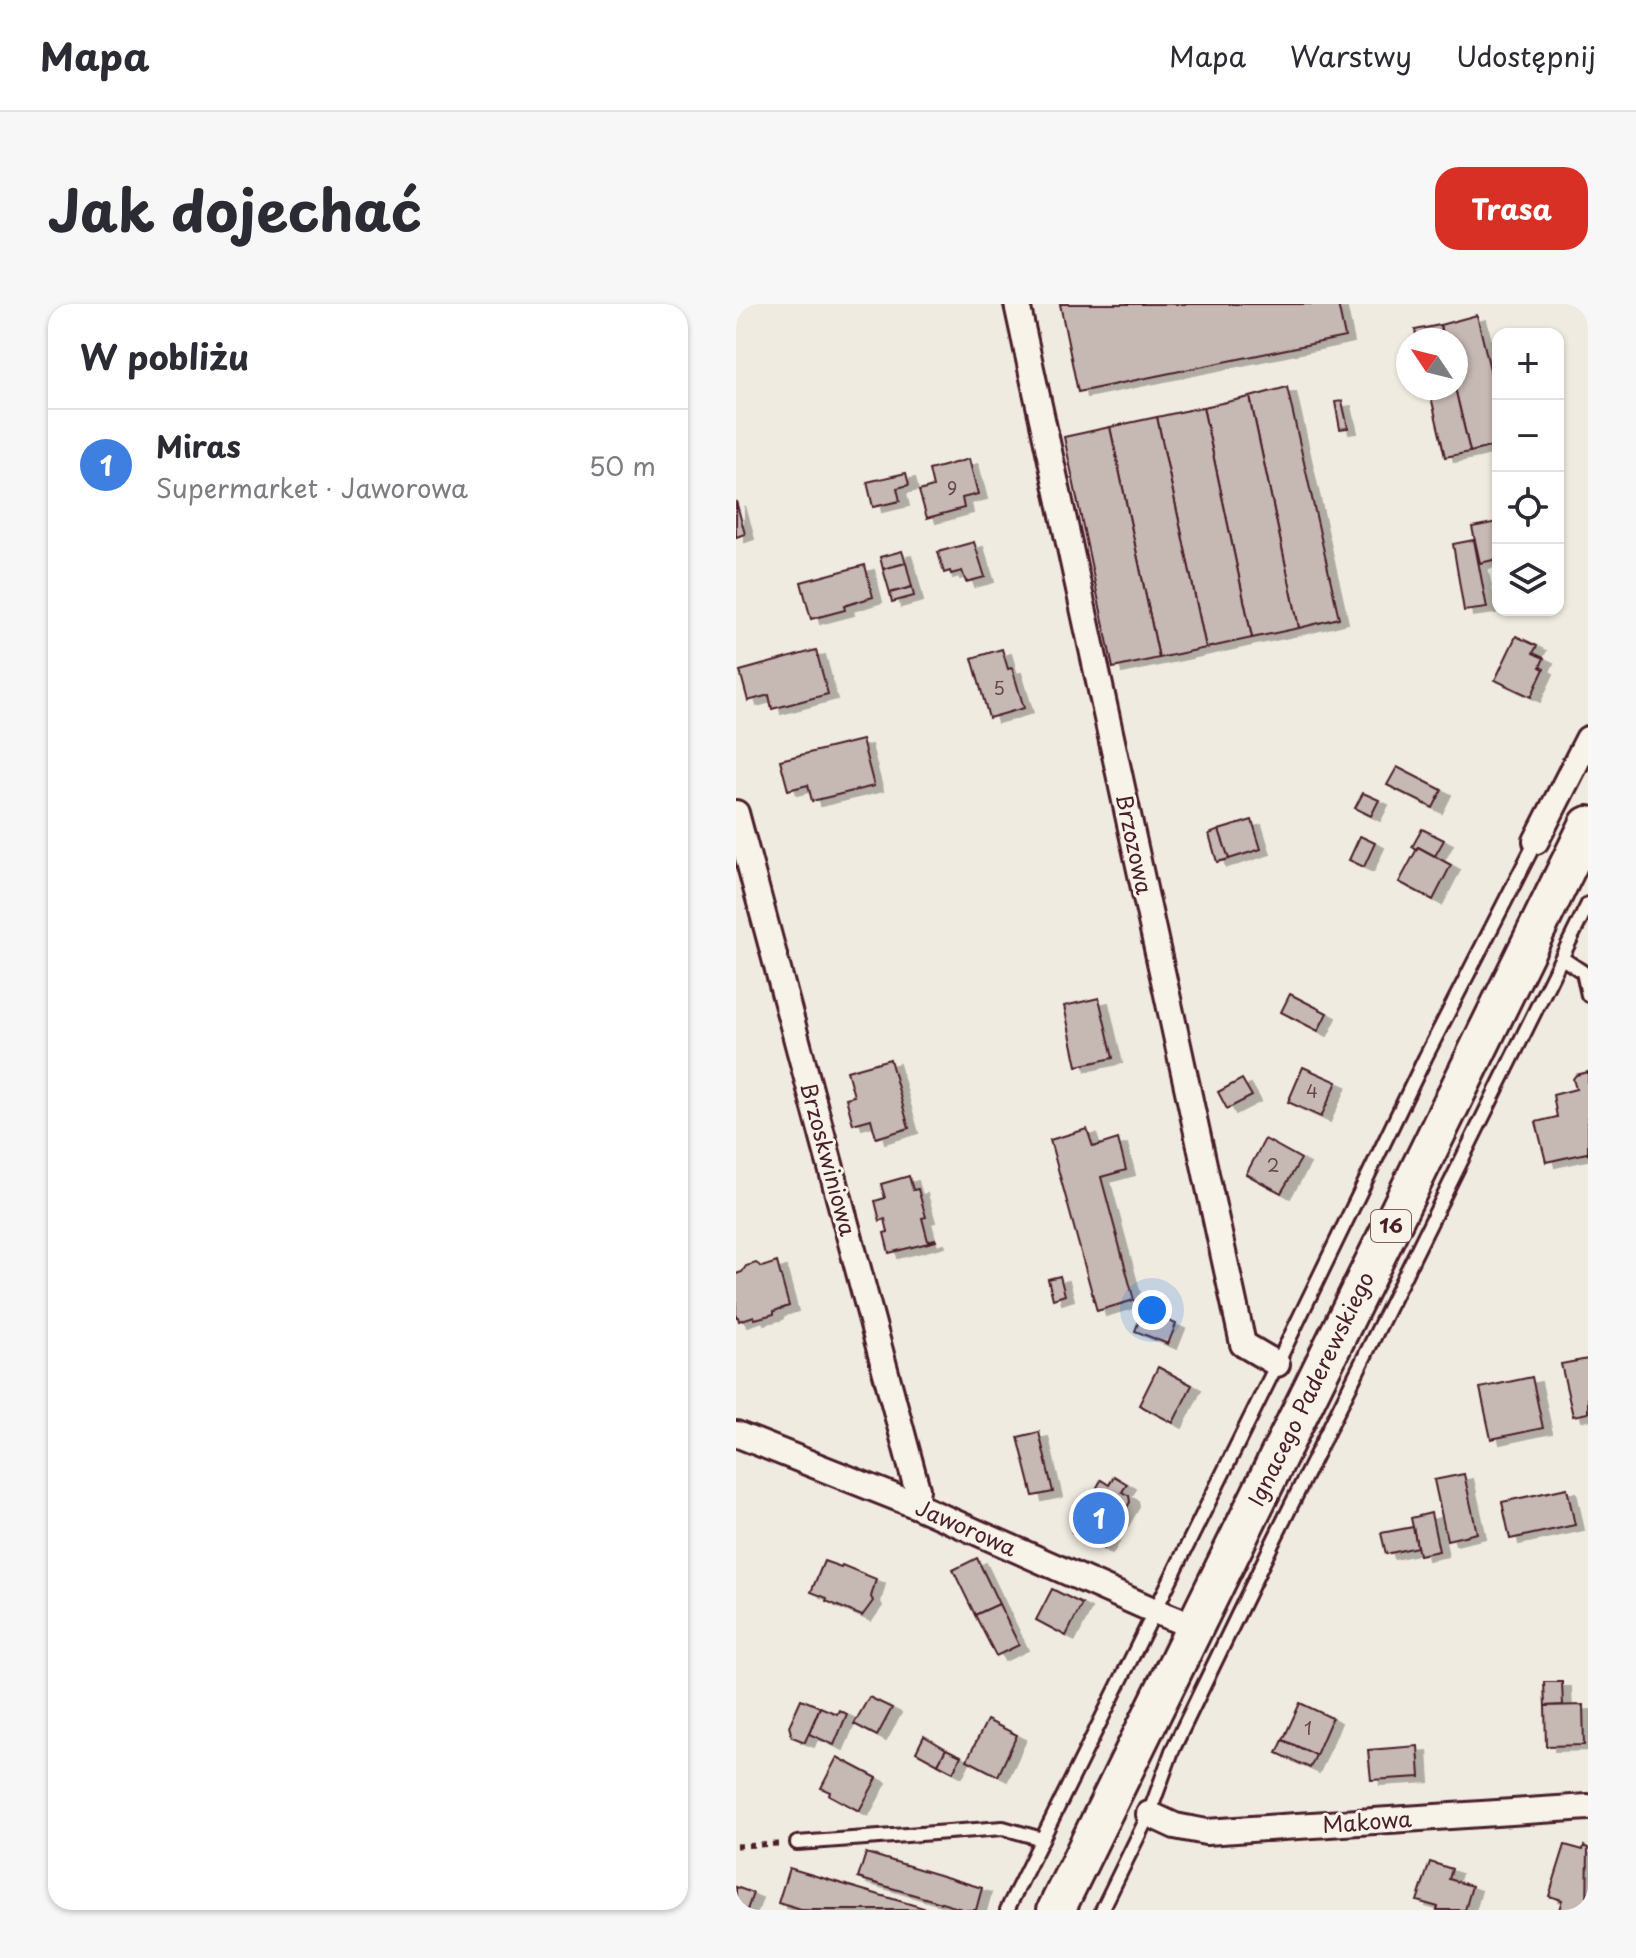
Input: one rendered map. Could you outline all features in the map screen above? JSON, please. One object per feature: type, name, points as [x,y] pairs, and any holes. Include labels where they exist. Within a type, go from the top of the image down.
[{"type":"main road","name":"Ignacego Paderewskiego","points":[[1056,1910],[1588,825]]},
{"type":"street","name":"Brzozowa","points":[[1017,304],[1243,1344],[1277,1364]]},
{"type":"street","points":[[1536,841],[1588,739]]},
{"type":"street","name":"Brzoskwiniowa","points":[[736,813],[917,1489],[915,1505]]},
{"type":"street","name":"Jaworowa","points":[[736,1434],[915,1505],[1195,1627]]},
{"type":"street","name":"Makowa","points":[[1149,1814],[1175,1826],[1206,1832],[1588,1807]]},
{"type":"lane","points":[[1007,1910],[1425,1058],[1536,841]]},
{"type":"lane","points":[[1102,1910],[1149,1814],[1172,1751],[1192,1709],[1588,904]]},
{"type":"lane","points":[[1562,958],[1583,972],[1588,995]]},
{"type":"lane","points":[[797,1843],[1003,1828],[1042,1839]]},
{"type":"path","points":[[736,1846],[797,1843]]},
{"type":"building","points":[[1060,304],[1338,304],[1345,337],[1078,392]]},
{"type":"building","points":[[1477,315],[1492,378],[1492,446],[1470,452],[1458,400],[1468,400],[1468,328],[1441,328],[1440,325]]},
{"type":"building","points":[[1287,387],[1339,618],[1299,628],[1250,397]]},
{"type":"building","points":[[1250,397],[1299,628],[1252,638],[1203,407]]},
{"type":"building","points":[[1432,400],[1458,400],[1470,452],[1445,457]]},
{"type":"building","points":[[1342,401],[1348,428],[1340,429],[1335,402]]},
{"type":"building","points":[[1203,407],[1252,638],[1206,648],[1157,417]]},
{"type":"building","points":[[1157,417],[1206,648],[1159,658],[1110,427]]},
{"type":"building","points":[[1110,427],[1159,658],[1113,668],[1064,437]]},
{"type":"building","points":[[969,459],[978,494],[962,498],[964,508],[927,518],[919,491],[933,487],[929,470]]},
{"type":"building","points":[[906,473],[909,485],[897,488],[900,501],[873,507],[867,482]]},
{"type":"building","points":[[736,501],[745,534],[736,537]]},
{"type":"building","points":[[1492,523],[1492,560],[1480,563],[1472,527]]},
{"type":"building","points":[[1474,540],[1487,608],[1464,611],[1453,544]]},
{"type":"building","points":[[974,542],[985,577],[966,582],[962,571],[944,573],[938,552]]},
{"type":"building","points":[[902,551],[906,563],[883,569],[880,557]]},
{"type":"building","points":[[906,563],[912,587],[890,593],[883,569]]},
{"type":"building","points":[[865,565],[873,597],[844,606],[845,610],[811,619],[801,582]]},
{"type":"building","points":[[912,587],[914,596],[892,602],[890,593]]},
{"type":"building","points":[[1516,636],[1537,646],[1533,653],[1544,658],[1540,667],[1544,669],[1531,697],[1495,680]]},
{"type":"building","points":[[1002,649],[1008,669],[1012,668],[1024,708],[989,718],[972,658]]},
{"type":"building","points":[[816,650],[828,694],[772,709],[769,695],[748,701],[740,671]]},
{"type":"building","points":[[862,740],[874,786],[812,801],[808,785],[788,790],[780,760]]},
{"type":"building","points":[[1397,767],[1442,790],[1433,808],[1387,785]]},
{"type":"building","points":[[1363,793],[1379,800],[1371,816],[1355,808]]},
{"type":"building","points":[[1252,820],[1261,849],[1229,859],[1219,830]]},
{"type":"building","points":[[1422,829],[1444,840],[1435,856],[1412,847]]},
{"type":"building","points":[[1219,830],[1229,859],[1217,862],[1209,834]]},
{"type":"building","points":[[1360,836],[1375,843],[1364,867],[1349,860]]},
{"type":"building","points":[[1418,847],[1451,865],[1433,900],[1399,882]]},
{"type":"building","points":[[1290,994],[1327,1013],[1318,1031],[1281,1012]]},
{"type":"building","points":[[1099,998],[1113,1058],[1077,1066],[1064,1006]]},
{"type":"building","points":[[890,1059],[909,1128],[876,1138],[871,1119],[853,1124],[846,1098],[854,1096],[847,1071]]},
{"type":"building","points":[[1303,1067],[1337,1082],[1321,1117],[1288,1102]]},
{"type":"building","points":[[1588,1072],[1588,1155],[1546,1162],[1536,1122],[1557,1117],[1553,1095],[1576,1089],[1573,1079]]},
{"type":"building","points":[[1242,1079],[1252,1096],[1227,1109],[1218,1092]]},
{"type":"building","points":[[1087,1129],[1093,1147],[1118,1139],[1126,1170],[1101,1177],[1134,1300],[1097,1311],[1050,1140]]},
{"type":"building","points":[[1265,1139],[1301,1159],[1281,1193],[1246,1174]]},
{"type":"building","points":[[909,1176],[913,1190],[918,1189],[926,1217],[922,1218],[928,1241],[936,1241],[889,1253],[884,1233],[888,1232],[885,1219],[880,1221],[875,1201],[885,1198],[881,1184]]},
{"type":"building","points":[[777,1262],[789,1306],[774,1311],[774,1314],[739,1321],[736,1317],[736,1274],[756,1263],[762,1267]]},
{"type":"building","points":[[1060,1276],[1065,1295],[1053,1299],[1048,1279]]},
{"type":"building","points":[[1143,1310],[1176,1324],[1168,1344],[1135,1331]]},
{"type":"building","points":[[1588,1359],[1588,1413],[1573,1416],[1561,1364]]},
{"type":"building","points":[[1158,1367],[1192,1385],[1173,1423],[1139,1405]]},
{"type":"building","points":[[1532,1377],[1543,1428],[1491,1439],[1480,1388]]},
{"type":"building","points":[[1039,1432],[1053,1492],[1033,1496],[1018,1437]]},
{"type":"building","points":[[1464,1474],[1477,1533],[1447,1540],[1434,1480]]},
{"type":"building","points":[[1114,1476],[1127,1484],[1122,1492],[1129,1496],[1130,1502],[1103,1549],[1072,1532],[1081,1516],[1075,1513],[1081,1503],[1087,1506],[1101,1480],[1109,1485]]},
{"type":"building","points":[[1567,1488],[1575,1525],[1510,1539],[1502,1502]]},
{"type":"building","points":[[1431,1513],[1439,1551],[1419,1555],[1411,1518]]},
{"type":"building","points":[[1413,1527],[1417,1547],[1386,1554],[1381,1533]]},
{"type":"building","points":[[977,1558],[999,1604],[975,1615],[953,1570]]},
{"type":"building","points":[[824,1561],[876,1579],[871,1597],[873,1601],[862,1616],[811,1592]]},
{"type":"building","points":[[1052,1589],[1082,1604],[1066,1636],[1036,1620]]},
{"type":"building","points":[[999,1604],[1019,1645],[996,1656],[975,1615]]},
{"type":"building","points":[[1544,1682],[1562,1682],[1563,1705],[1545,1706]]},
{"type":"building","points":[[869,1697],[892,1708],[877,1736],[854,1724]]},
{"type":"building","points":[[801,1699],[820,1707],[805,1742],[792,1737],[789,1726]]},
{"type":"building","points":[[1300,1703],[1332,1718],[1316,1755],[1283,1740]]},
{"type":"building","points":[[1583,1705],[1584,1745],[1546,1746],[1545,1706]]},
{"type":"building","points":[[820,1707],[837,1714],[839,1710],[847,1714],[834,1745],[809,1734]]},
{"type":"building","points":[[987,1720],[1017,1735],[998,1776],[967,1760]]},
{"type":"building","points":[[924,1736],[946,1749],[938,1764],[916,1752]]},
{"type":"building","points":[[1283,1740],[1316,1755],[1310,1768],[1277,1753]]},
{"type":"building","points":[[1418,1746],[1420,1777],[1371,1780],[1368,1750]]},
{"type":"building","points":[[946,1749],[961,1756],[953,1772],[938,1764]]},
{"type":"building","points":[[837,1757],[877,1778],[859,1811],[821,1788]]},
{"type":"building","points":[[1565,1845],[1583,1850],[1584,1846],[1588,1848],[1587,1910],[1559,1910],[1562,1900],[1549,1896]]},
{"type":"building","points":[[866,1853],[982,1888],[976,1910],[965,1910],[858,1878]]},
{"type":"building","points":[[1430,1862],[1452,1869],[1449,1879],[1472,1886],[1465,1910],[1437,1910],[1438,1907],[1417,1901]]},
{"type":"building","points":[[789,1868],[930,1910],[801,1910],[778,1903]]},
{"type":"building","points":[[736,1887],[753,1893],[747,1910],[736,1910]]},
{"type":"place","name":"Miras","points":[[1099,1518]]}]
